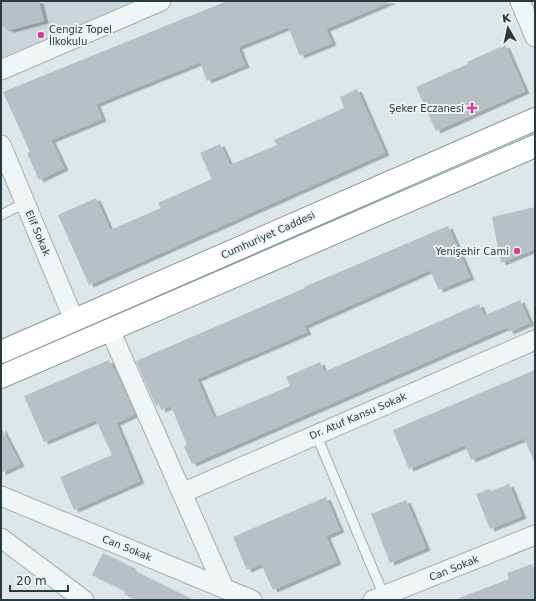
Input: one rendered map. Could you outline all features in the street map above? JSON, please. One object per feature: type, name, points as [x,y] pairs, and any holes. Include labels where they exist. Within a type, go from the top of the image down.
[{"type":"highway","name":"Cumhuriyet Caddesi","points":[[1,352],[535,119]]},
{"type":"highway","points":[[1,377],[535,146]]},
{"type":"street","points":[[1,70],[161,1]]},
{"type":"street","points":[[520,1],[535,37]]},
{"type":"street","name":"Elif Sokak","points":[[1,146],[74,320]]},
{"type":"street","points":[[110,330],[224,588]]},
{"type":"street","name":"Dr. Atuf Kansu Sokak","points":[[182,493],[535,340]]},
{"type":"street","name":"Can Sokak","points":[[1,496],[252,600]]},
{"type":"street","name":"Can Sokak","points":[[378,598],[535,535]]},
{"type":"street","points":[[1,538],[84,600]]},
{"type":"lane","points":[[1,214],[25,203]]},
{"type":"lane","points":[[316,434],[378,598]]},
{"type":"shaded area","name":"Cengiz Topel İlkokulu","points":[[1,1],[161,1],[1,70]]},
{"type":"building","points":[[1,1],[39,1],[44,21],[10,30],[1,26]]},
{"type":"building","points":[[227,1],[392,1],[326,29],[332,43],[300,56],[288,27],[238,47],[245,65],[207,81],[200,62],[96,104],[102,119],[51,140],[64,168],[39,180],[27,153],[30,152],[3,92]]},
{"type":"building","points":[[505,45],[525,91],[436,131],[416,87],[468,64],[467,62]]},
{"type":"building","points":[[357,89],[385,153],[89,285],[58,215],[96,198],[110,230],[161,208],[158,203],[212,179],[200,153],[220,144],[230,165],[277,145],[274,140],[344,108],[340,97]]},
{"type":"building","name":"Yenişehir Cami","points":[[535,207],[535,249],[501,263],[492,217]]},
{"type":"building","points":[[448,226],[470,277],[439,290],[430,270],[304,326],[307,332],[197,379],[214,418],[290,386],[286,377],[320,362],[324,372],[479,304],[484,316],[520,300],[530,323],[509,332],[507,327],[192,464],[184,447],[187,445],[171,406],[161,410],[159,404],[156,406],[136,361],[305,288],[304,287]]},
{"type":"building","points":[[109,360],[135,414],[116,423],[140,481],[74,510],[60,477],[112,455],[96,420],[44,442],[24,396]]},
{"type":"building","points":[[535,370],[535,464],[524,438],[471,460],[465,445],[409,469],[393,430]]},
{"type":"building","points":[[1,427],[20,464],[1,473]]},
{"type":"building","points":[[509,484],[522,516],[490,529],[476,494],[489,489],[491,491]]},
{"type":"building","points":[[326,497],[340,530],[326,536],[337,562],[273,590],[261,564],[247,570],[233,537]]},
{"type":"building","points":[[406,500],[426,548],[390,563],[371,514]]},
{"type":"building","points":[[103,553],[132,567],[131,569],[194,600],[136,600],[124,594],[125,591],[92,575]]},
{"type":"building","points":[[532,564],[535,572],[535,600],[459,600],[459,598],[509,579],[507,573]]},
{"type":"place","name":"Cengiz Topel İlkokulu","points":[[41,35]]},
{"type":"place","name":"Şeker Eczanesi","points":[[472,108]]},
{"type":"place","name":"Yenişehir Cami","points":[[517,251]]}]
